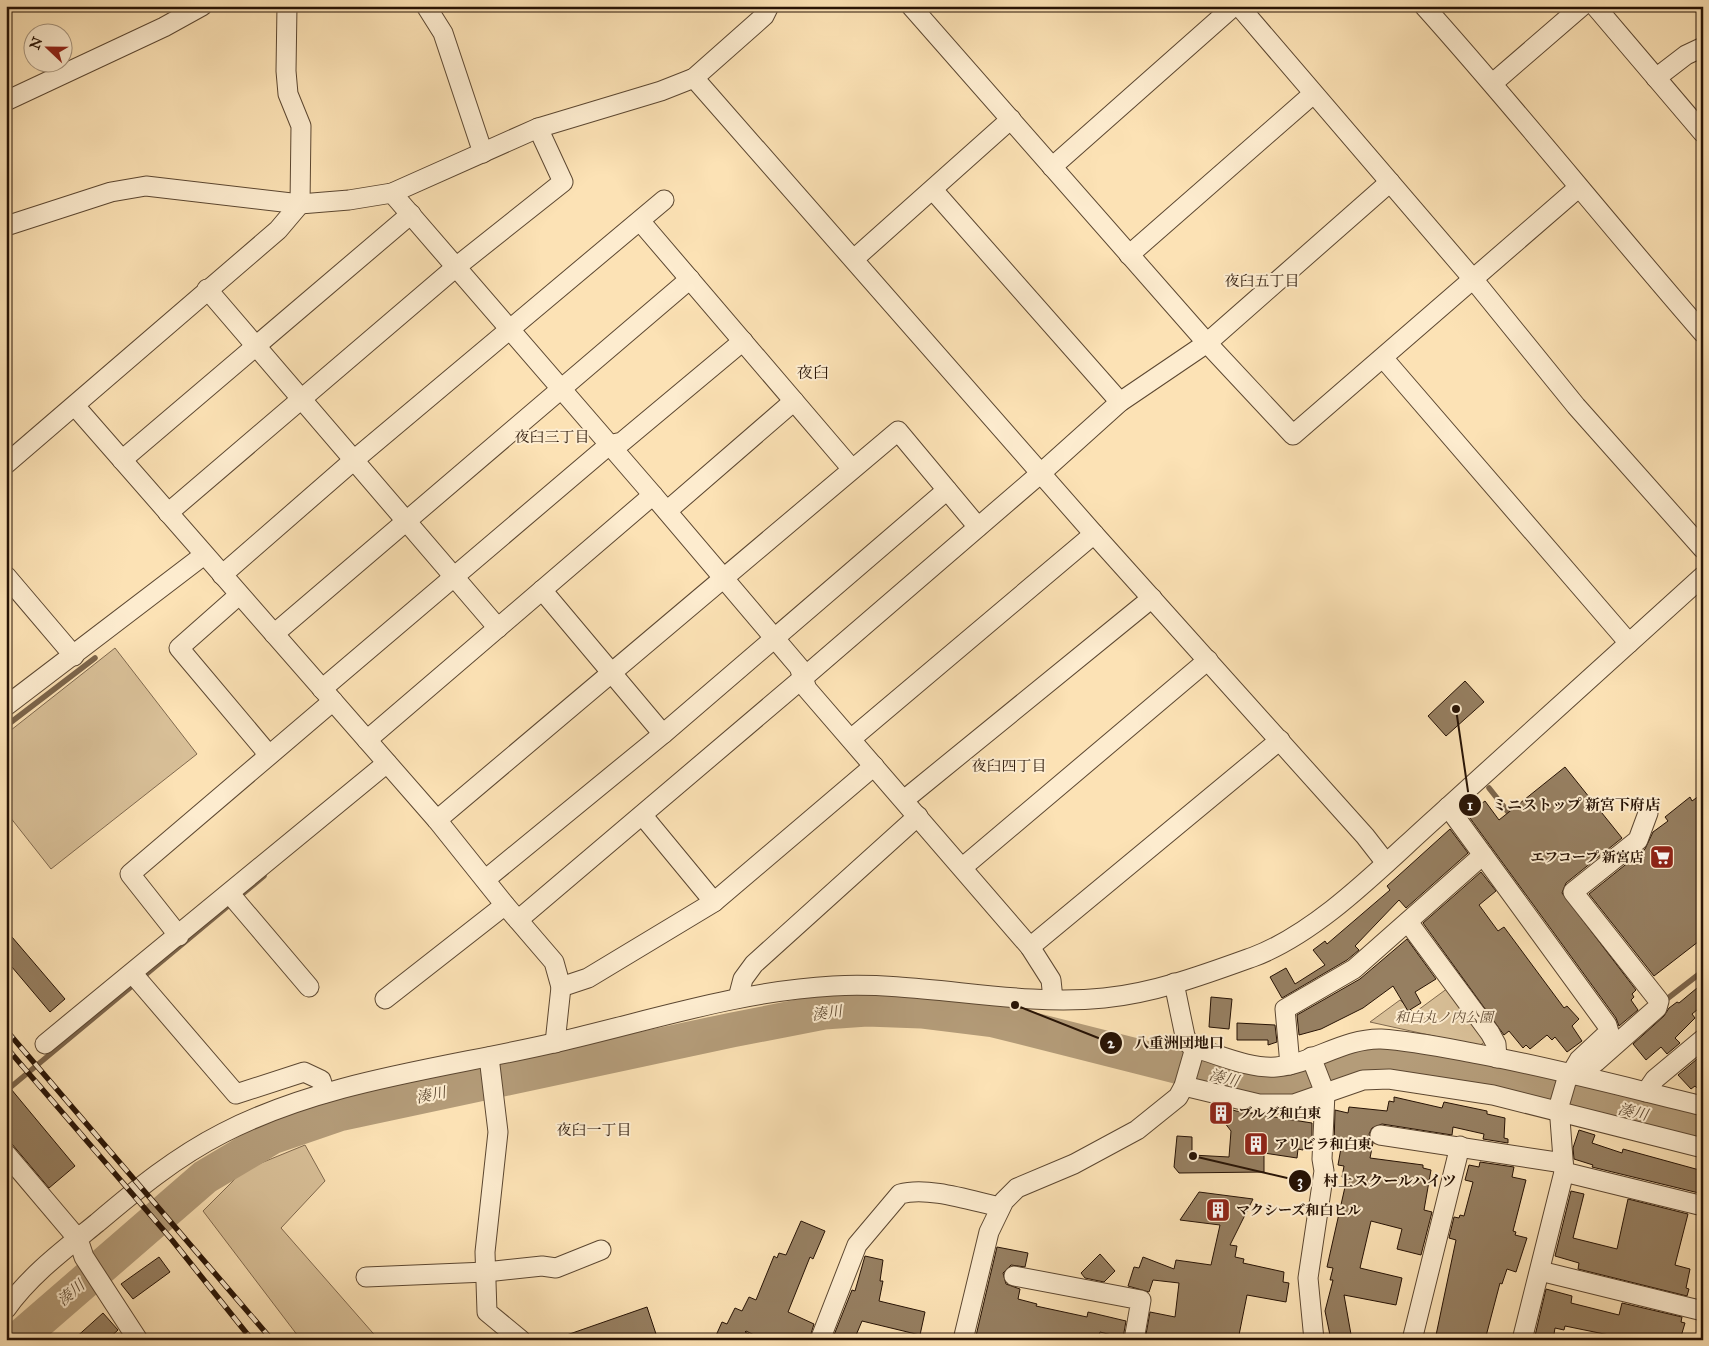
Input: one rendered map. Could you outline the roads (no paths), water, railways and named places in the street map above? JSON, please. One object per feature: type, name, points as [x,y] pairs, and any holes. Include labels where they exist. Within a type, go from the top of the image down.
[{"type":"street","points":[[6,101],[164,28],[202,6]]},
{"type":"street","points":[[6,464],[75,406],[207,289],[278,230],[300,204],[300,126],[288,94],[286,71],[287,6]]},
{"type":"street","points":[[426,6],[443,33],[483,154]]},
{"type":"street","points":[[6,226],[111,192],[146,186],[300,204],[349,200],[392,192],[483,154],[538,128],[661,91],[694,78],[764,16],[769,6]]},
{"type":"street","points":[[911,6],[1207,343],[1293,435],[1578,188]]},
{"type":"street","points":[[1052,167],[1234,6]]},
{"type":"street","points":[[1239,6],[1473,278],[1576,406],[1703,549]]},
{"type":"street","points":[[1424,6],[1493,83],[1578,188],[1703,333]]},
{"type":"street","points":[[1595,6],[1703,133]]},
{"type":"street","points":[[1493,83],[1573,9]]},
{"type":"street","points":[[1656,78],[1686,56],[1703,47]]},
{"type":"street","points":[[694,78],[1094,534],[1365,836],[1386,863]]},
{"type":"street","points":[[1130,255],[1313,94]]},
{"type":"street","points":[[854,259],[1011,120]]},
{"type":"street","points":[[168,514],[456,267],[562,182],[538,128]]},
{"type":"street","points":[[518,920],[803,678],[1041,473],[1120,402],[1207,343],[1390,182]]},
{"type":"street","points":[[933,190],[1120,402]]},
{"type":"street","points":[[392,192],[560,389],[653,494],[799,667],[808,689],[1030,947],[1051,980],[1053,999]]},
{"type":"street","points":[[222,575],[354,460],[664,200]]},
{"type":"street","points":[[122,460],[411,214]]},
{"type":"street","points":[[640,221],[852,469]]},
{"type":"street","points":[[274,634],[690,279]]},
{"type":"street","points":[[207,289],[498,628]]},
{"type":"street","points":[[179,936],[130,874],[269,755],[327,695],[455,576],[609,445],[622,442],[743,342]]},
{"type":"street","points":[[1384,358],[1628,643]]},
{"type":"street","points":[[667,511],[794,401]]},
{"type":"street","points":[[75,406],[204,556],[437,820],[505,905],[554,962],[561,987],[555,1043]]},
{"type":"street","points":[[437,820],[898,431],[978,527]]},
{"type":"street","points":[[486,879],[663,734],[947,490]]},
{"type":"street","points":[[367,740],[653,494]]},
{"type":"street","points":[[851,739],[1094,534]]},
{"type":"street","points":[[6,706],[204,556]]},
{"type":"street","points":[[6,576],[74,656]]},
{"type":"street","points":[[6,1310],[34,1278],[81,1248],[152,1176],[221,1134],[263,1114],[325,1093],[555,1043],[738,998],[796,988],[840,985],[1053,999],[1106,998],[1174,983],[1260,954],[1308,928],[1386,863],[1703,576]]},
{"type":"street","points":[[542,590],[663,734]]},
{"type":"street","points":[[239,595],[179,648],[269,755]]},
{"type":"street","points":[[904,800],[1152,598]]},
{"type":"street","points":[[963,867],[1208,660]]},
{"type":"street","points":[[1030,947],[1280,740]]},
{"type":"street","points":[[45,1044],[133,974],[387,763]]},
{"type":"street","points":[[561,987],[588,978],[714,902],[874,766]]},
{"type":"street","points":[[1448,807],[1607,1025],[1609,1032],[1579,1060],[1566,1082],[1560,1111],[1564,1167],[1522,1340]]},
{"type":"street","points":[[1571,1074],[1596,1062],[1658,1004],[1573,892],[1638,840],[1648,813]]},
{"type":"street","points":[[642,816],[714,902]]},
{"type":"street","points":[[738,998],[743,979],[754,964],[918,816]]},
{"type":"street","points":[[1290,1065],[1286,1009],[1354,969],[1483,855]]},
{"type":"street","points":[[230,894],[309,987]]},
{"type":"street","points":[[385,999],[505,905]]},
{"type":"street","points":[[1408,922],[1490,1033],[1496,1044],[1497,1058]]},
{"type":"street","points":[[133,974],[236,1094],[304,1072],[321,1080],[325,1093]]},
{"type":"street","points":[[1174,983],[1185,1036],[1194,1052],[1257,1066],[1275,1068],[1290,1065],[1348,1045],[1379,1039],[1414,1042],[1571,1074],[1703,1106]]},
{"type":"street","points":[[1646,1092],[1655,1079],[1703,1039]]},
{"type":"street","points":[[963,1340],[989,1232],[1000,1207],[1017,1188],[1074,1164],[1137,1130],[1178,1097],[1185,1083],[1194,1052]]},
{"type":"street","points":[[489,1057],[498,1132],[485,1252],[487,1312],[521,1340]]},
{"type":"street","points":[[1312,1057],[1325,1093],[1322,1159],[1324,1172],[1308,1278],[1314,1340]]},
{"type":"street","points":[[1185,1083],[1259,1104],[1294,1104],[1363,1080],[1389,1079],[1493,1095],[1703,1148]]},
{"type":"street","points":[[1380,1135],[1460,1146],[1564,1167],[1703,1206]]},
{"type":"street","points":[[1412,1340],[1460,1146]]},
{"type":"street","points":[[6,1154],[81,1248],[138,1340]]},
{"type":"street","points":[[820,1340],[857,1245],[900,1194],[907,1192],[934,1193],[1000,1207]]},
{"type":"street","points":[[366,1277],[486,1272],[542,1266],[556,1268],[601,1250]]},
{"type":"street","points":[[1540,1271],[1703,1311]]},
{"type":"street","points":[[1014,1276],[1141,1300],[1134,1340]]},
{"type":"waterway","points":[[6,726],[95,658]]},
{"type":"waterway","points":[[1489,788],[1512,817]]},
{"type":"waterway","points":[[6,1091],[264,876]]},
{"type":"waterway","points":[[1663,1002],[1703,971]]},
{"type":"waterway","name":"湊川","points":[[17,1340],[205,1177],[272,1137],[339,1114],[824,1012],[867,1009],[921,1011],[994,1020],[1275,1091],[1385,1062],[1500,1080],[1703,1129]]},
{"type":"railway","points":[[6,1030],[272,1340]]},
{"type":"railway","points":[[6,1047],[172,1240],[252,1340]]},
{"type":"place","name":"ミニストップ 新宮下府店","points":[[1456,709]]},
{"type":"place","name":"エフコープ 新宮店","points":[[1662,857]]},
{"type":"place","name":"八重洲団地口","points":[[1015,1005]]},
{"type":"place","name":"ブルグ和白東","points":[[1221,1113]]},
{"type":"place","name":"アリビラ和白東","points":[[1256,1144]]},
{"type":"place","name":"村上スクールハイツ","points":[[1193,1156]]},
{"type":"place","name":"マクシーズ和白ヒル","points":[[1218,1210]]},
{"type":"district","name":"夜臼五丁目","points":[[1262,281]]},
{"type":"district","name":"夜臼","points":[[813,372]]},
{"type":"district","name":"夜臼三丁目","points":[[552,437]]},
{"type":"district","name":"夜臼四丁目","points":[[1009,766]]},
{"type":"district","name":"夜臼一丁目","points":[[594,1130]]},
{"type":"park label","name":"和白丸ノ内公園","points":[[1444,1017]]}]
